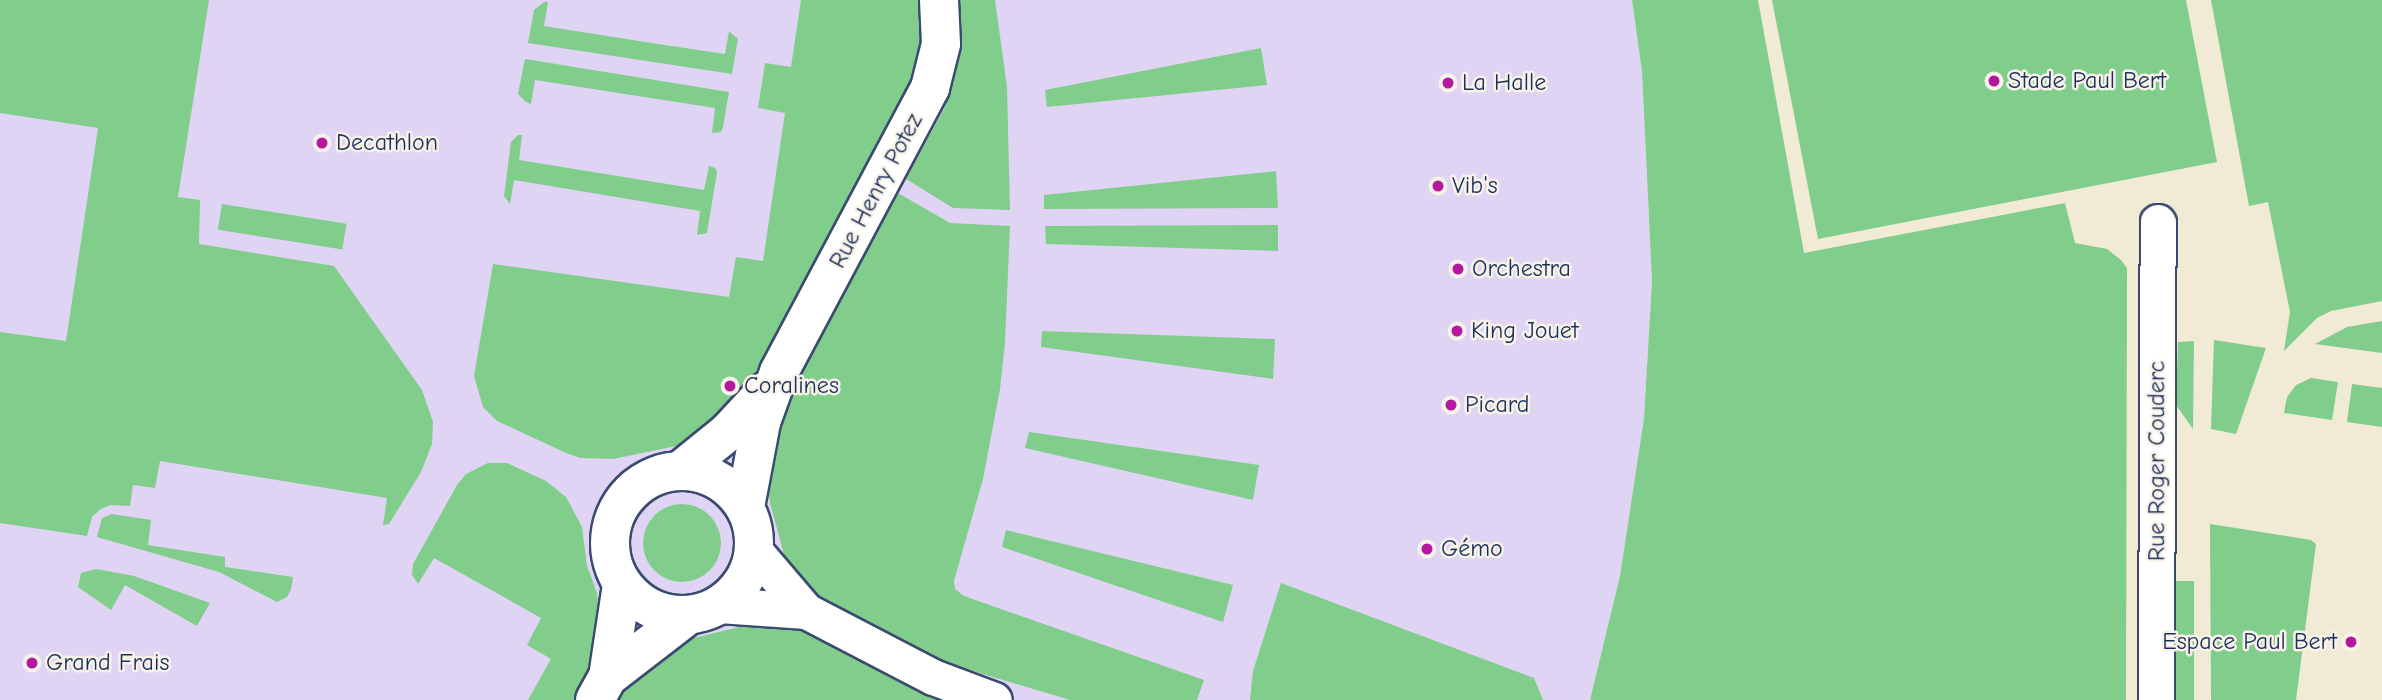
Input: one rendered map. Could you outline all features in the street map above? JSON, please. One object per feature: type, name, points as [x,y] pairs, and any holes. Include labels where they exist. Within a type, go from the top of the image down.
[{"type":"street","name":"Rue Henry Potez","points":[[779,372],[930,88],[942,44],[939,0]]},
{"type":"street","name":"Rue Roger Couderc","points":[[2157,700],[2158,222]]},
{"type":"street","points":[[779,372],[746,414],[681,470],[651,478],[635,488],[622,502],[614,519],[610,553],[622,584],[631,595],[650,608],[806,611]]},
{"type":"street","points":[[745,507],[761,422],[779,372]]},
{"type":"street","points":[[601,688],[703,611],[740,587],[752,561],[754,534],[745,507],[733,492],[718,480],[681,470]]},
{"type":"street","points":[[754,550],[806,611],[933,677],[993,700]]},
{"type":"street","points":[[601,688],[622,584]]},
{"type":"shaded area","points":[[0,0],[1632,0],[1642,71],[1652,281],[1644,418],[1620,576],[1590,700],[0,700]]},
{"type":"green space","points":[[0,0],[209,0],[178,197],[200,200],[199,244],[334,266],[422,390],[433,422],[432,444],[421,472],[389,524],[383,525],[387,498],[160,461],[155,488],[133,485],[130,506],[110,505],[99,510],[92,517],[87,536],[0,523],[0,332],[66,341],[98,128],[0,113]]},
{"type":"green space","points":[[801,0],[920,0],[921,38],[906,99],[746,395],[686,444],[613,459],[580,458],[497,421],[483,407],[474,376],[493,264],[729,297],[736,257],[763,261],[785,113],[758,108],[765,63],[791,67]]},
{"type":"green space","points":[[957,0],[995,0],[1007,87],[1010,210],[953,208],[906,179],[944,109],[953,80],[960,52]]},
{"type":"green space","points":[[1632,0],[1758,0],[1804,253],[2065,203],[2075,243],[2107,249],[2127,268],[2126,700],[1590,700],[1620,576],[1644,418],[1652,281],[1642,71]]},
{"type":"green space","name":"Stade Paul Bert","points":[[1772,0],[2186,0],[2217,162],[1818,239]]},
{"type":"green space","points":[[2211,0],[2382,0],[2382,301],[2331,311],[2317,318],[2284,351],[2290,312],[2268,202],[2249,206]]},
{"type":"green space","points":[[548,2],[544,26],[658,44],[725,54],[729,31],[738,39],[732,74],[528,43],[534,10]]},
{"type":"green space","points":[[1261,48],[1267,85],[1047,107],[1045,90]]},
{"type":"green space","points":[[525,59],[729,92],[723,127],[721,132],[712,133],[715,108],[535,80],[531,104],[518,94]]},
{"type":"green space","points":[[518,135],[522,135],[519,160],[704,190],[709,166],[715,168],[717,172],[707,233],[697,235],[700,211],[514,180],[510,204],[504,196],[511,142]]},
{"type":"green space","points":[[1276,171],[1278,208],[1044,209],[1044,195]]},
{"type":"green space","points":[[898,193],[950,223],[1010,226],[1005,342],[1000,389],[983,479],[954,581],[955,589],[964,596],[1204,680],[1197,700],[1070,700],[960,667],[934,657],[819,596],[793,572],[785,558],[770,503],[765,470],[770,426]]},
{"type":"green space","points":[[222,204],[346,224],[342,249],[218,230]]},
{"type":"green space","points":[[1278,225],[1278,251],[1046,244],[1045,226]]},
{"type":"green space","points":[[2382,321],[2382,353],[2315,344],[2347,327]]},
{"type":"green space","points":[[1042,331],[1275,339],[1273,379],[1041,347]]},
{"type":"green space","points":[[2214,340],[2266,348],[2236,434],[2211,429]]},
{"type":"green space","points":[[2194,341],[2193,429],[2176,405],[2178,342]]},
{"type":"green space","points":[[2311,378],[2338,382],[2332,420],[2284,413],[2287,397],[2296,385]]},
{"type":"green space","points":[[2352,384],[2382,388],[2382,427],[2347,422]]},
{"type":"green space","points":[[1029,432],[1259,465],[1253,500],[1025,448]]},
{"type":"green space","points":[[488,463],[507,463],[546,481],[566,497],[582,527],[587,566],[597,593],[600,628],[596,662],[577,700],[528,700],[551,659],[527,645],[541,618],[434,558],[418,584],[412,575],[413,564],[457,485],[466,474]]},
{"type":"green space","points":[[682,504],[697,507],[710,515],[718,528],[721,543],[718,558],[710,571],[697,579],[682,582],[667,579],[654,571],[646,558],[643,543],[646,528],[654,515],[667,507]]},
{"type":"green space","points":[[112,514],[151,520],[148,545],[225,557],[225,567],[293,577],[291,589],[287,597],[277,602],[219,572],[97,537],[102,518]]},
{"type":"green space","points":[[2210,524],[2311,540],[2316,544],[2296,700],[2211,700]]},
{"type":"green space","points":[[1006,530],[1233,585],[1223,622],[1002,547]]},
{"type":"green space","points":[[96,569],[134,576],[210,603],[197,626],[125,585],[111,610],[78,587],[81,573]]},
{"type":"green space","points":[[2175,581],[2194,581],[2194,700],[2175,700]]},
{"type":"green space","points":[[1281,583],[1534,678],[1543,700],[1250,700],[1253,671]]},
{"type":"green space","points":[[768,620],[799,626],[935,700],[617,700],[628,681],[669,644]]},
{"type":"place","name":"Stade Paul Bert","points":[[1994,81]]},
{"type":"place","name":"La Halle","points":[[1448,83]]},
{"type":"place","name":"Decathlon","points":[[322,143]]},
{"type":"place","name":"Vib's","points":[[1438,186]]},
{"type":"place","name":"Orchestra","points":[[1458,269]]},
{"type":"place","name":"King Jouet","points":[[1457,331]]},
{"type":"place","name":"Coralines","points":[[730,386]]},
{"type":"place","name":"Picard","points":[[1451,405]]},
{"type":"place","name":"Gémo","points":[[1427,549]]},
{"type":"place","name":"Espace Paul Bert","points":[[2351,642]]},
{"type":"place","name":"Grand Frais","points":[[32,663]]}]
